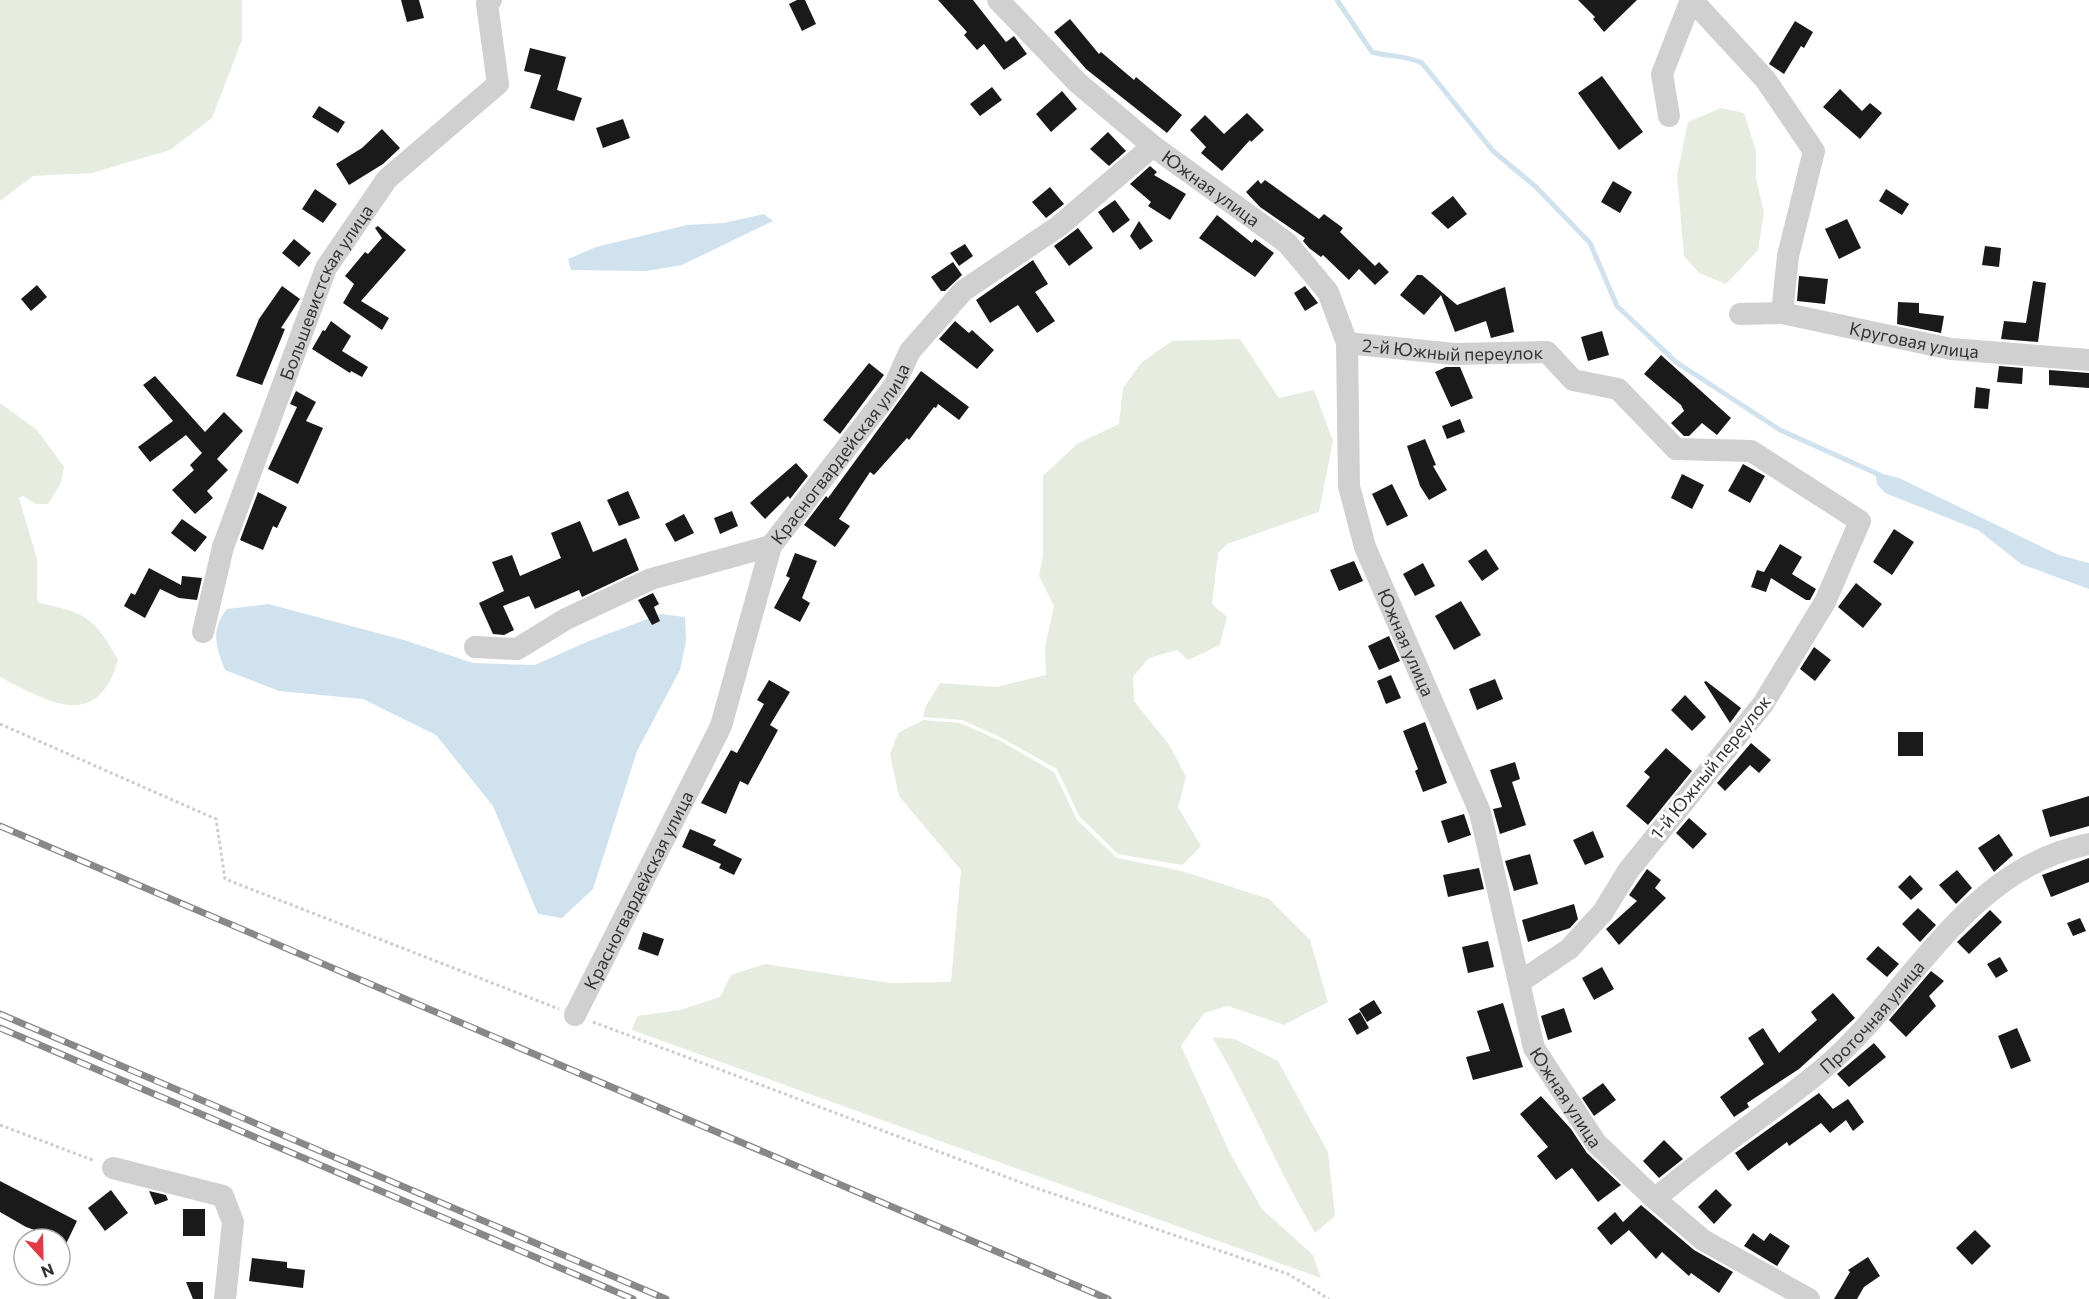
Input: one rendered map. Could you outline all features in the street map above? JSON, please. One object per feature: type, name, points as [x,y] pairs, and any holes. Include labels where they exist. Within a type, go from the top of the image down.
[{"type":"street","name":"Большевистская улица","points":[[203,632],[223,547],[326,268],[387,179],[498,84],[487,4],[490,0]]},
{"type":"street","name":"Южная улица","points":[[998,0],[1078,83],[1153,146],[1287,243],[1328,292],[1347,343],[1349,486],[1365,547],[1480,812],[1534,1048],[1596,1143],[1655,1199],[1703,1240],[1809,1299]]},
{"type":"street","points":[[1669,116],[1662,74],[1692,0],[1765,79],[1814,151],[1788,256],[1782,313]]},
{"type":"street","name":"Красногвардейская улица","points":[[574,1015],[722,726],[771,546],[894,386],[910,351],[963,291],[1059,226],[1153,146]]},
{"type":"street","name":"Круговая улица","points":[[1740,314],[1782,313],[1951,349],[2089,360]]},
{"type":"street","name":"2-й Южный переулок","points":[[1347,343],[1454,354],[1547,352],[1573,380],[1618,389],[1676,449],[1750,451],[1860,521]]},
{"type":"street","name":"1-й Южный переулок","points":[[1520,982],[1569,949],[1603,912],[1628,871],[1763,704],[1825,602],[1860,521]]},
{"type":"street","points":[[476,647],[517,650],[566,619],[651,579],[771,546]]},
{"type":"street","name":"Проточная улица","points":[[1655,1199],[1700,1161],[1824,1068],[1870,1023],[1926,954],[1993,888],[2028,865],[2089,844]]},
{"type":"street","points":[[113,1168],[223,1196],[233,1222],[225,1299]]},
{"type":"path","points":[[0,724],[216,819],[225,879],[574,1015],[1033,1186],[1288,1274],[1329,1299]]},
{"type":"path","points":[[0,1125],[113,1168]]},
{"type":"shaded area","points":[[0,0],[242,0],[242,40],[212,118],[170,150],[92,173],[33,176],[0,201]]},
{"type":"shaded area","points":[[1721,108],[1744,113],[1756,151],[1756,178],[1764,213],[1758,250],[1726,284],[1699,273],[1684,256],[1677,175],[1688,122]]},
{"type":"shaded area","points":[[1240,339],[1279,398],[1314,390],[1333,441],[1319,512],[1227,544],[1218,553],[1212,604],[1227,617],[1220,645],[1188,660],[1177,650],[1149,658],[1133,677],[1134,701],[1170,746],[1186,777],[1178,807],[1201,846],[1182,865],[1118,854],[1079,816],[1057,769],[1000,737],[962,720],[923,717],[926,706],[940,683],[996,687],[1046,675],[1045,647],[1054,606],[1039,576],[1043,555],[1043,476],[1077,444],[1119,424],[1123,388],[1142,362],[1172,341]]},
{"type":"shaded area","points":[[0,403],[37,430],[64,467],[61,483],[48,504],[36,504],[23,496],[19,498],[37,559],[39,603],[68,610],[87,619],[102,635],[118,660],[109,683],[97,697],[84,704],[69,705],[52,701],[0,677]]},
{"type":"shaded area","points":[[923,720],[960,723],[999,740],[1054,772],[1077,820],[1117,858],[1182,871],[1269,899],[1310,940],[1328,1002],[1284,1025],[1228,1006],[1204,1013],[1181,1046],[1230,1153],[1262,1209],[1313,1255],[1321,1278],[632,1030],[637,1016],[680,1010],[720,997],[731,975],[765,964],[890,983],[951,982],[961,870],[899,796],[890,754],[898,733]]},
{"type":"shaded area","points":[[1212,1037],[1235,1039],[1278,1061],[1328,1152],[1335,1216],[1315,1233],[1239,1085]]},
{"type":"water","points":[[764,214],[773,221],[682,265],[646,271],[571,270],[568,259],[596,247],[687,225],[724,223]]},
{"type":"water","points":[[1875,472],[1899,478],[2059,555],[2089,563],[2089,589],[2021,564],[1978,530],[1885,493],[1877,484]]},
{"type":"water","points":[[268,604],[404,640],[473,663],[535,665],[589,641],[661,614],[685,617],[686,641],[680,670],[637,751],[593,889],[562,918],[538,914],[493,806],[436,735],[363,699],[279,691],[225,670],[216,639],[218,624],[227,609]]},
{"type":"building","points":[[401,0],[419,0],[424,18],[407,22]]},
{"type":"building","points":[[797,0],[805,0],[816,24],[802,31],[789,4]]},
{"type":"building","points":[[938,0],[973,0],[1006,42],[1014,36],[1027,54],[1004,70],[984,44],[977,50],[964,35],[967,32]]},
{"type":"building","points":[[1578,0],[1637,0],[1604,32],[1593,19],[1595,17]]},
{"type":"building","points":[[1070,19],[1099,54],[1101,52],[1134,80],[1136,77],[1182,115],[1167,133],[1086,69],[1054,32]]},
{"type":"building","points":[[1795,21],[1813,32],[1804,48],[1801,46],[1784,74],[1769,64]]},
{"type":"building","points":[[530,48],[566,57],[557,90],[582,98],[574,121],[530,108],[541,75],[524,71]]},
{"type":"building","points":[[1602,76],[1643,132],[1619,150],[1578,93]]},
{"type":"building","points":[[992,87],[1002,100],[980,116],[970,104]]},
{"type":"building","points":[[1840,89],[1862,111],[1870,103],[1882,113],[1860,139],[1823,107]]},
{"type":"building","points":[[1062,91],[1077,109],[1051,132],[1036,114]]},
{"type":"building","points":[[319,106],[345,122],[338,133],[312,117]]},
{"type":"building","points":[[1247,113],[1264,130],[1251,142],[1250,140],[1222,171],[1201,153],[1206,147],[1190,130],[1205,115],[1224,134]]},
{"type":"building","points":[[623,119],[630,138],[603,148],[596,128]]},
{"type":"building","points":[[382,129],[400,148],[383,164],[349,185],[336,164],[362,148]]},
{"type":"building","points":[[1108,132],[1126,151],[1109,166],[1090,149]]},
{"type":"building","points":[[1150,166],[1157,172],[1154,175],[1186,194],[1170,220],[1148,206],[1151,202],[1130,184]]},
{"type":"building","points":[[1258,180],[1261,184],[1265,180],[1319,219],[1324,214],[1343,228],[1340,232],[1375,266],[1379,262],[1389,272],[1375,285],[1359,269],[1349,280],[1323,255],[1321,257],[1309,248],[1303,241],[1305,238],[1260,207],[1246,192]]},
{"type":"building","points":[[1613,181],[1632,192],[1620,213],[1601,202]]},
{"type":"building","points":[[1050,187],[1064,204],[1046,218],[1032,202]]},
{"type":"building","points":[[315,189],[337,204],[323,223],[302,209]]},
{"type":"building","points":[[1886,189],[1909,204],[1902,215],[1879,201]]},
{"type":"building","points":[[1453,196],[1467,214],[1448,229],[1431,213]]},
{"type":"building","points":[[1115,200],[1130,220],[1113,233],[1098,212]]},
{"type":"building","points":[[1217,215],[1252,243],[1255,239],[1274,253],[1255,277],[1199,238]]},
{"type":"building","points":[[1847,219],[1861,248],[1839,259],[1825,229]]},
{"type":"building","points":[[1139,221],[1153,241],[1140,250],[1130,236]]},
{"type":"building","points":[[378,226],[406,250],[361,301],[389,318],[382,330],[343,303],[354,284],[345,276],[365,252],[368,254],[382,238],[375,228]]},
{"type":"building","points":[[1078,228],[1093,248],[1069,266],[1054,246]]},
{"type":"building","points":[[294,239],[311,253],[299,267],[282,253]]},
{"type":"building","points":[[965,244],[973,256],[959,266],[950,253]]},
{"type":"building","points":[[1985,246],[2001,248],[1999,267],[1982,265]]},
{"type":"building","points":[[1033,260],[1048,284],[1035,292],[1055,321],[1037,333],[1018,305],[990,323],[976,300]]},
{"type":"building","points":[[953,262],[962,275],[945,291],[941,291],[931,277]]},
{"type":"building","points":[[1417,275],[1422,275],[1457,305],[1505,287],[1514,332],[1491,338],[1486,321],[1455,332],[1441,295],[1424,315],[1400,295]]},
{"type":"building","points":[[1799,276],[1828,279],[1825,304],[1797,301]]},
{"type":"building","points":[[2033,281],[2046,283],[2038,342],[2001,339],[2004,321],[2026,323]]},
{"type":"building","points":[[37,285],[47,297],[31,311],[21,299]]},
{"type":"building","points":[[282,286],[300,299],[281,328],[285,329],[262,385],[236,376],[259,319]]},
{"type":"building","points":[[1305,286],[1318,303],[1305,311],[1294,293]]},
{"type":"building","points":[[1898,302],[1919,303],[1919,313],[1944,316],[1941,333],[1897,324]]},
{"type":"building","points":[[331,321],[351,336],[342,351],[368,367],[362,377],[351,371],[350,373],[312,349]]},
{"type":"building","points":[[955,321],[969,333],[972,330],[994,350],[977,369],[939,339]]},
{"type":"building","points":[[1602,331],[1609,355],[1588,361],[1581,337]]},
{"type":"building","points":[[1661,355],[1731,418],[1717,435],[1702,423],[1689,436],[1684,436],[1671,423],[1684,411],[1681,405],[1644,374]]},
{"type":"building","points":[[869,363],[884,375],[840,434],[823,420]]},
{"type":"building","points":[[1999,366],[2023,368],[2022,384],[1997,382]]},
{"type":"building","points":[[1446,367],[1460,367],[1473,398],[1451,407],[1435,372]]},
{"type":"building","points":[[2049,370],[2089,373],[2089,388],[2049,385]]},
{"type":"building","points":[[921,371],[969,407],[959,420],[938,404],[909,440],[907,438],[874,475],[870,472],[839,519],[850,526],[835,547],[804,525],[826,496],[828,498]]},
{"type":"building","points":[[155,376],[205,432],[224,412],[243,431],[217,459],[228,470],[207,491],[213,498],[195,514],[172,490],[194,470],[190,465],[202,453],[186,435],[150,462],[138,447],[173,421],[143,385]]},
{"type":"building","points":[[1976,387],[1990,389],[1988,409],[1974,408]]},
{"type":"building","points":[[296,391],[316,402],[306,421],[323,428],[298,484],[268,469],[297,407],[290,404]]},
{"type":"building","points":[[1460,419],[1465,432],[1447,439],[1442,426]]},
{"type":"building","points":[[1425,439],[1436,465],[1433,466],[1447,490],[1429,500],[1420,486],[1407,446]]},
{"type":"building","points":[[796,463],[808,476],[790,499],[788,496],[765,519],[750,503]]},
{"type":"building","points":[[1743,464],[1765,476],[1750,503],[1728,491]]},
{"type":"building","points":[[1682,474],[1704,485],[1692,509],[1671,498]]},
{"type":"building","points":[[1392,484],[1408,516],[1387,526],[1372,494]]},
{"type":"building","points":[[628,491],[640,518],[619,526],[607,500]]},
{"type":"building","points":[[258,492],[287,507],[277,528],[273,526],[263,550],[240,540]]},
{"type":"building","points":[[732,511],[738,526],[720,534],[714,518]]},
{"type":"building","points":[[684,514],[694,533],[675,542],[665,524]]},
{"type":"building","points":[[182,519],[207,537],[195,552],[171,533]]},
{"type":"building","points":[[580,521],[593,552],[626,538],[639,570],[582,597],[579,590],[535,609],[529,596],[503,606],[514,630],[504,635],[493,634],[479,603],[504,591],[492,562],[512,555],[520,576],[561,558],[551,533]]},
{"type":"building","points":[[1894,529],[1914,542],[1892,575],[1873,562]]},
{"type":"building","points":[[1780,544],[1802,557],[1792,574],[1816,589],[1810,600],[1806,600],[1771,578],[1766,592],[1751,587],[1757,570],[1764,572]]},
{"type":"building","points":[[1486,549],[1499,569],[1482,581],[1468,561]]},
{"type":"building","points":[[795,553],[817,561],[802,598],[810,603],[800,622],[774,608],[790,578],[786,576]]},
{"type":"building","points":[[1354,561],[1363,581],[1339,591],[1330,570]]},
{"type":"building","points":[[1423,563],[1435,586],[1415,596],[1403,574]]},
{"type":"building","points":[[149,568],[181,585],[182,576],[202,578],[197,600],[179,598],[160,589],[145,618],[124,606],[131,593],[135,595]]},
{"type":"building","points":[[1856,583],[1882,604],[1863,628],[1838,607]]},
{"type":"building","points":[[653,593],[659,604],[654,607],[660,621],[652,625],[638,600]]},
{"type":"building","points":[[1461,601],[1481,635],[1454,650],[1435,616]]},
{"type":"building","points":[[1389,636],[1400,661],[1379,670],[1368,646]]},
{"type":"building","points":[[1814,647],[1831,660],[1815,681],[1800,669]]},
{"type":"building","points":[[1391,675],[1401,698],[1386,704],[1377,681]]},
{"type":"building","points":[[1495,679],[1503,699],[1477,710],[1469,689]]},
{"type":"building","points":[[769,680],[790,692],[770,725],[778,730],[748,785],[740,781],[726,814],[701,803],[731,750],[737,753],[764,704],[757,700]]},
{"type":"building","points":[[1706,681],[1741,708],[1730,723],[1704,682]]},
{"type":"building","points":[[1685,695],[1706,717],[1692,731],[1671,710]]},
{"type":"building","points":[[1425,722],[1447,783],[1423,792],[1415,771],[1418,769],[1403,731]]},
{"type":"building","points":[[1898,732],[1923,732],[1923,756],[1898,756]]},
{"type":"building","points":[[1751,743],[1771,760],[1759,773],[1750,765],[1725,791],[1717,783]]},
{"type":"building","points":[[1666,748],[1692,771],[1648,825],[1626,806],[1650,777],[1644,772]]},
{"type":"building","points":[[1515,762],[1520,779],[1512,782],[1526,825],[1500,834],[1493,809],[1502,807],[1490,770]]},
{"type":"building","points":[[2089,796],[2089,826],[2050,837],[2042,810]]},
{"type":"building","points":[[1464,814],[1471,835],[1448,843],[1441,821]]},
{"type":"building","points":[[1689,818],[1707,834],[1693,849],[1676,833]]},
{"type":"building","points":[[690,829],[716,840],[713,845],[742,859],[734,875],[719,868],[721,864],[682,847]]},
{"type":"building","points":[[1593,831],[1604,857],[1585,865],[1573,840]]},
{"type":"building","points":[[1999,834],[2013,855],[1994,872],[1978,848]]},
{"type":"building","points":[[1530,854],[1538,884],[1514,891],[1505,861]]},
{"type":"building","points":[[2089,858],[2089,882],[2051,897],[2042,875]]},
{"type":"building","points":[[1479,868],[1484,889],[1448,897],[1443,875]]},
{"type":"building","points":[[1647,869],[1661,880],[1655,888],[1666,898],[1619,945],[1606,929],[1637,901],[1629,895]]},
{"type":"building","points":[[1957,870],[1972,888],[1956,904],[1939,885]]},
{"type":"building","points":[[1910,875],[1923,889],[1911,900],[1898,887]]},
{"type":"building","points":[[1574,904],[1578,919],[1570,928],[1528,942],[1522,920]]},
{"type":"building","points":[[1918,908],[1936,925],[1920,942],[1902,924]]},
{"type":"building","points":[[1990,910],[2002,922],[1969,954],[1957,942]]},
{"type":"building","points":[[2080,918],[2086,931],[2073,936],[2067,923]]},
{"type":"building","points":[[643,932],[664,939],[658,956],[638,949]]},
{"type":"building","points":[[1488,941],[1494,967],[1468,973],[1462,947]]},
{"type":"building","points":[[1878,946],[1899,964],[1887,977],[1866,959]]},
{"type":"building","points":[[2000,957],[2008,971],[1996,978],[1987,964]]},
{"type":"building","points":[[1602,967],[1614,989],[1594,1000],[1582,978]]},
{"type":"building","points":[[1931,971],[1944,981],[1929,996],[1936,1006],[1906,1037],[1889,1020]]},
{"type":"building","points":[[1833,993],[1855,1018],[1799,1069],[1747,1103],[1749,1107],[1734,1117],[1720,1097],[1764,1064],[1748,1038],[1763,1028],[1779,1053],[1817,1020],[1811,1012]]},
{"type":"building","points":[[1374,1000],[1382,1013],[1367,1022],[1359,1009]]},
{"type":"building","points":[[1503,1003],[1523,1067],[1473,1080],[1466,1057],[1490,1051],[1477,1011]]},
{"type":"building","points":[[1564,1008],[1572,1032],[1548,1040],[1541,1016]]},
{"type":"building","points":[[1360,1012],[1369,1028],[1357,1035],[1348,1019]]},
{"type":"building","points":[[2017,1028],[2031,1061],[2011,1069],[1998,1036]]},
{"type":"building","points":[[1874,1043],[1886,1057],[1849,1087],[1837,1074]]},
{"type":"building","points":[[1603,1083],[1616,1100],[1594,1116],[1582,1098]]},
{"type":"building","points":[[1819,1093],[1833,1109],[1848,1099],[1864,1122],[1853,1131],[1846,1120],[1830,1133],[1821,1123],[1789,1146],[1787,1142],[1748,1171],[1735,1153]]},
{"type":"building","points":[[1541,1096],[1571,1129],[1587,1153],[1621,1185],[1598,1202],[1572,1168],[1556,1180],[1537,1156],[1548,1147],[1520,1114]]},
{"type":"building","points":[[1664,1140],[1683,1159],[1659,1178],[1643,1161]]},
{"type":"building","points":[[0,1181],[77,1221],[72,1231],[72,1227],[26,1227],[0,1212]]},
{"type":"building","points":[[1716,1189],[1732,1205],[1714,1224],[1698,1207]]},
{"type":"building","points":[[111,1190],[128,1213],[105,1231],[88,1208]]},
{"type":"building","points":[[149,1191],[166,1195],[168,1200],[155,1205]]},
{"type":"building","points":[[1641,1205],[1694,1250],[1733,1272],[1719,1293],[1691,1273],[1689,1276],[1662,1252],[1656,1259],[1629,1230],[1611,1245],[1597,1228],[1615,1212],[1623,1222]]},
{"type":"building","points":[[183,1209],[205,1209],[205,1236],[183,1236]]},
{"type":"building","points":[[1975,1230],[1991,1246],[1972,1265],[1956,1248]]},
{"type":"building","points":[[1753,1233],[1764,1241],[1770,1233],[1790,1246],[1777,1266],[1744,1246]]},
{"type":"building","points":[[1868,1257],[1880,1276],[1864,1287],[1857,1299],[1834,1299],[1850,1272],[1848,1270]]},
{"type":"building","points":[[252,1258],[287,1262],[287,1268],[305,1270],[303,1288],[249,1281]]},
{"type":"building","points":[[186,1282],[203,1282],[203,1299],[193,1299]]},
{"type":"waterway","points":[[1337,0],[1372,52],[1422,63],[1493,151],[1536,187],[1590,243],[1617,306],[1676,362],[1780,430],[1880,475]]},
{"type":"railway","points":[[0,826],[1108,1299]]},
{"type":"railway","points":[[0,1014],[666,1299]]},
{"type":"railway","points":[[0,1028],[633,1299]]}]
